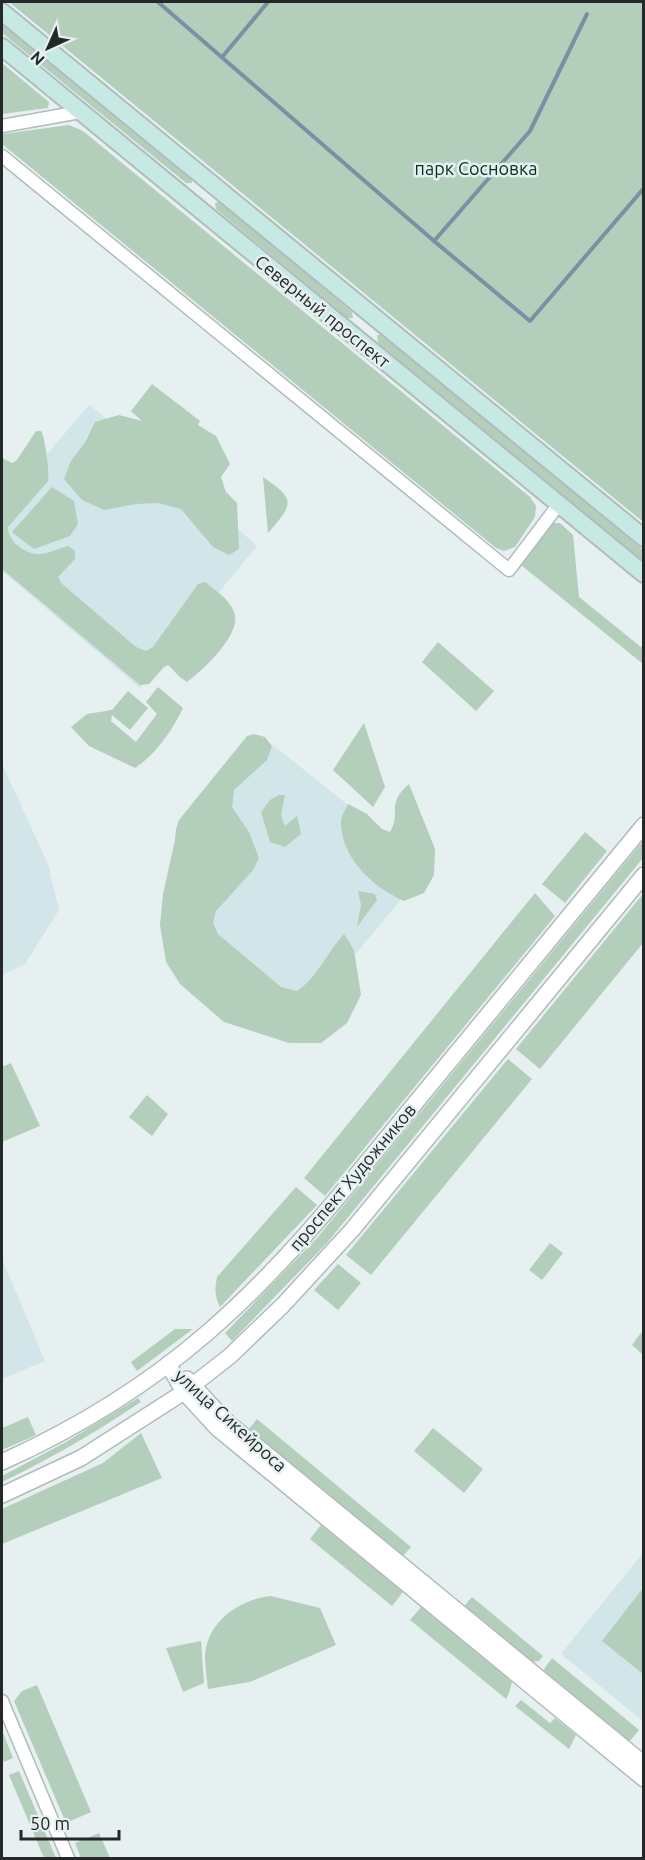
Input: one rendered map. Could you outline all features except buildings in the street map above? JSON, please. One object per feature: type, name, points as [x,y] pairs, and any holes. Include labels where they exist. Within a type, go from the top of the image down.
[{"type":"main road","name":"Северный проспект","points":[[2,12],[644,538]]},
{"type":"main road","name":"Северный проспект","points":[[2,47],[644,574]]},
{"type":"main road","points":[[188,201],[199,200],[206,191],[205,179]]},
{"type":"main road","points":[[364,344],[363,332],[370,323],[381,323]]},
{"type":"street","points":[[2,126],[81,112]]},
{"type":"street","points":[[2,156],[509,570],[559,504]]},
{"type":"street","name":"проспект Художников","points":[[2,1462],[84,1420],[168,1364],[215,1326],[309,1231],[644,825]]},
{"type":"street","name":"проспект Художников","points":[[2,1496],[81,1458],[189,1388],[230,1356],[333,1251],[644,875]]},
{"type":"street","name":"улица Сикейроса","points":[[168,1364],[189,1388],[217,1428],[644,1779]]},
{"type":"street","name":"улица Сикейроса","points":[[189,1388],[226,1421],[644,1764]]},
{"type":"street","points":[[2,1701],[68,1858]]},
{"type":"shaded area","points":[[89,405],[163,462],[257,546],[140,688],[2,571],[2,507]]},
{"type":"shaded area","points":[[273,745],[388,837],[403,897],[284,1040],[171,950],[186,847]]},
{"type":"shaded area","points":[[2,764],[48,864],[59,910],[25,964],[2,975]]},
{"type":"shaded area","points":[[2,1259],[45,1361],[2,1379]]},
{"type":"shaded area","points":[[643,1553],[643,1721],[561,1654]]},
{"type":"green space","name":"парк Сосновка","points":[[9,2],[643,2],[643,520],[642,521]]},
{"type":"green space","points":[[2,21],[191,177],[192,183],[186,183],[2,33]]},
{"type":"green space","points":[[2,63],[49,102],[48,108],[2,114]]},
{"type":"green space","points":[[69,125],[83,131],[530,497],[536,506],[535,517],[515,547],[504,551],[496,548],[2,144],[3,134]]},
{"type":"green space","points":[[221,201],[352,312],[353,318],[347,318],[216,209],[215,203]]},
{"type":"green space","points":[[377,335],[383,335],[643,550],[643,561],[378,343]]},
{"type":"green space","points":[[152,384],[200,421],[198,425],[216,436],[230,464],[221,477],[226,492],[237,503],[239,549],[229,555],[213,547],[181,509],[158,503],[136,504],[104,510],[82,500],[64,479],[71,461],[86,441],[95,422],[119,415],[142,421],[131,411]]},
{"type":"green space","points":[[36,431],[41,431],[44,440],[48,481],[8,527],[11,537],[18,546],[34,554],[68,546],[75,551],[75,559],[58,577],[61,583],[136,647],[146,651],[153,647],[198,584],[205,582],[229,603],[234,612],[233,630],[220,650],[187,682],[168,665],[149,684],[140,685],[2,569],[2,458],[12,463],[17,460]]},
{"type":"green space","points":[[263,477],[282,491],[288,503],[283,515],[268,533]]},
{"type":"green space","points":[[52,487],[74,501],[78,524],[70,536],[34,549],[12,532]]},
{"type":"green space","points":[[549,523],[560,523],[573,535],[579,597],[641,647],[643,644],[643,664],[521,565]]},
{"type":"green space","points":[[438,642],[494,691],[476,711],[422,662]]},
{"type":"green space","points":[[158,687],[183,708],[163,741],[135,768],[89,746],[71,727],[87,714],[112,710],[128,691],[148,708],[130,730],[112,715],[111,721],[136,742],[157,714],[146,702]]},
{"type":"green space","points":[[364,723],[385,787],[373,807],[333,770]]},
{"type":"green space","points":[[254,734],[265,737],[272,746],[267,760],[234,790],[232,807],[249,832],[259,858],[253,870],[216,911],[213,923],[218,934],[281,987],[297,991],[317,972],[344,934],[354,950],[361,995],[347,1023],[321,1043],[289,1043],[224,1022],[180,984],[166,962],[160,925],[163,894],[179,820],[247,736]]},
{"type":"green space","points":[[409,784],[435,849],[434,875],[424,893],[404,901],[381,888],[361,870],[346,848],[341,821],[348,804],[367,814],[382,829],[390,832],[395,819],[396,803],[402,791]]},
{"type":"green space","points":[[279,795],[285,795],[281,815],[285,826],[297,816],[301,834],[285,847],[270,842],[261,812],[270,800]]},
{"type":"green space","points":[[585,832],[607,851],[565,903],[542,884]]},
{"type":"green space","points":[[643,841],[643,858],[326,1244],[232,1341],[225,1333],[317,1238]]},
{"type":"green space","points":[[358,891],[375,894],[377,900],[357,927],[361,905]]},
{"type":"green space","points":[[535,893],[555,916],[325,1196],[304,1178]]},
{"type":"green space","points":[[643,894],[643,943],[540,1069],[516,1049]]},
{"type":"green space","points":[[508,1059],[532,1079],[371,1275],[346,1255]]},
{"type":"green space","points":[[11,1063],[40,1126],[2,1142],[2,1067]]},
{"type":"green space","points":[[147,1095],[168,1114],[152,1136],[129,1117]]},
{"type":"green space","points":[[296,1187],[317,1205],[220,1307],[216,1292],[217,1277]]},
{"type":"green space","points":[[550,1243],[563,1253],[542,1280],[529,1270]]},
{"type":"green space","points":[[338,1264],[361,1283],[338,1310],[314,1290]]},
{"type":"green space","points":[[175,1329],[193,1329],[137,1371],[131,1362]]},
{"type":"green space","points":[[643,1330],[643,1355],[632,1345]]},
{"type":"green space","points":[[138,1398],[141,1402],[107,1424],[2,1482],[2,1476],[66,1442]]},
{"type":"green space","points":[[28,1417],[36,1435],[2,1450],[2,1428]]},
{"type":"green space","points":[[257,1419],[411,1547],[403,1556],[249,1429]]},
{"type":"green space","points":[[433,1428],[483,1469],[464,1493],[414,1451]]},
{"type":"green space","points":[[141,1433],[162,1478],[2,1544],[2,1509],[103,1463]]},
{"type":"green space","points":[[321,1525],[403,1592],[392,1606],[310,1539]]},
{"type":"green space","points":[[643,1588],[643,1674],[602,1641]]},
{"type":"green space","points":[[271,1596],[320,1608],[336,1645],[250,1682],[208,1689],[205,1657],[211,1633],[218,1623],[237,1607]]},
{"type":"green space","points":[[472,1597],[543,1656],[539,1661],[531,1662],[464,1606]]},
{"type":"green space","points":[[421,1607],[512,1682],[506,1699],[410,1620]]},
{"type":"green space","points":[[201,1641],[204,1683],[183,1692],[166,1648]]},
{"type":"green space","points":[[552,1658],[639,1730],[629,1742],[545,1672],[544,1669]]},
{"type":"green space","points":[[37,1685],[91,1812],[66,1823],[14,1701],[22,1691]]},
{"type":"green space","points":[[521,1700],[550,1723],[555,1718],[576,1735],[569,1749],[515,1706]]},
{"type":"green space","points":[[2,1730],[13,1758],[4,1762],[2,1757]]},
{"type":"green space","points":[[19,1771],[56,1858],[44,1858],[9,1775]]},
{"type":"green space","points":[[99,1833],[110,1858],[81,1858],[75,1843]]},
{"type":"waterway","points":[[158,2],[530,321],[644,188]]},
{"type":"waterway","points":[[223,56],[268,2]]},
{"type":"waterway","points":[[434,241],[530,131],[587,14]]}]
